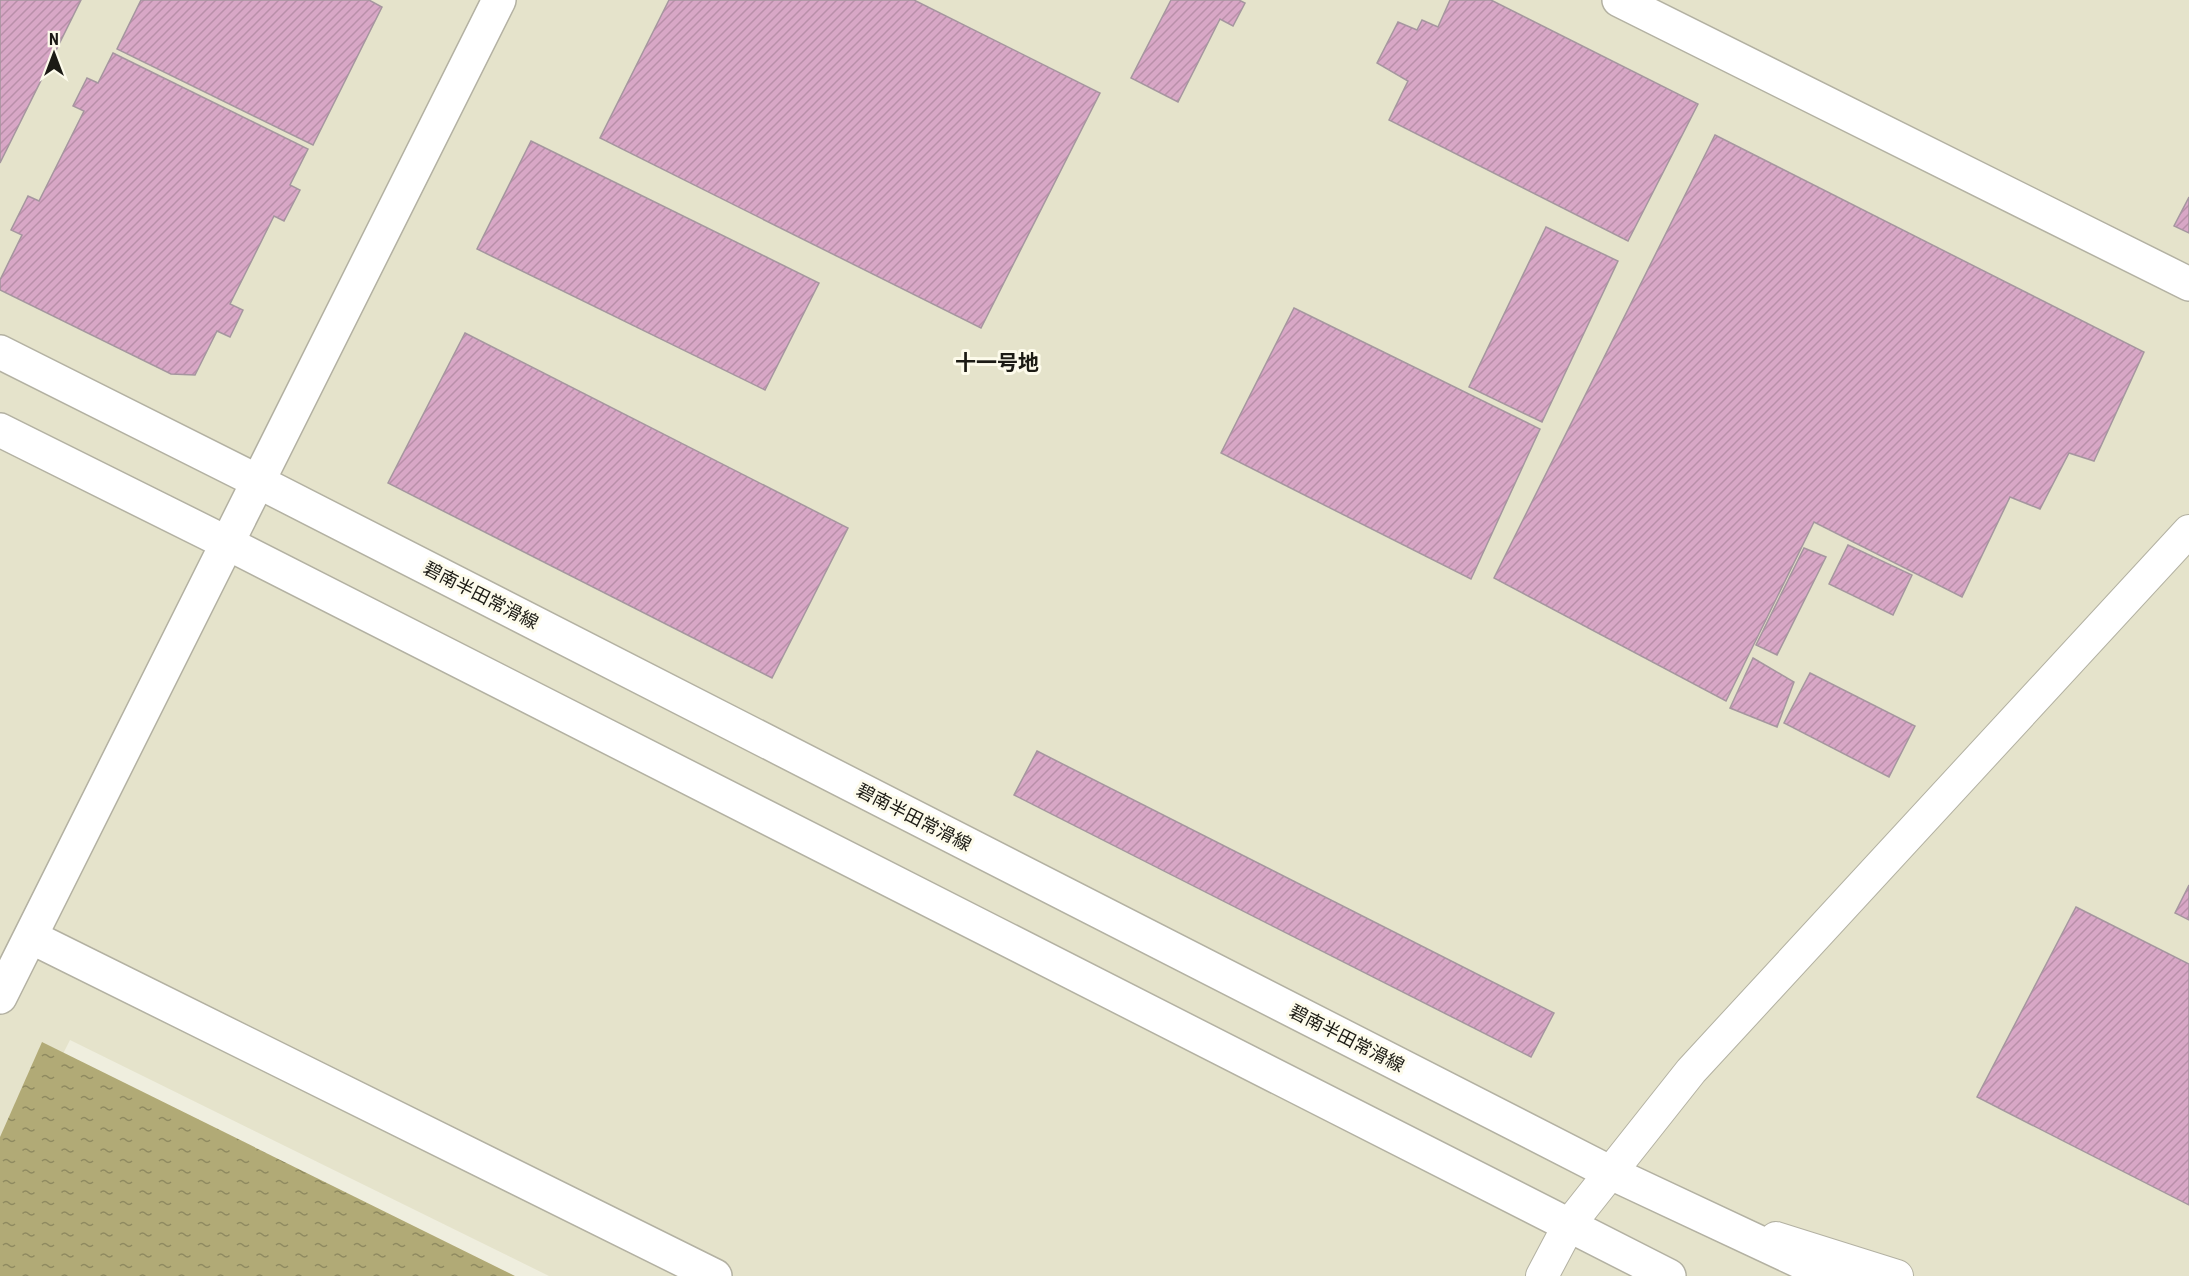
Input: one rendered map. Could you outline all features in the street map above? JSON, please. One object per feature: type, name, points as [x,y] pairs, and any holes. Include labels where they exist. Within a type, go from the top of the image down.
[{"type":"main road","points":[[1619,0],[2189,284]]},
{"type":"main road","points":[[0,997],[259,482],[495,1]]},
{"type":"main road","name":"碧南半田常滑線","points":[[0,352],[1609,1172],[1831,1276]]},
{"type":"main road","points":[[0,430],[227,543],[1669,1276]]},
{"type":"main road","points":[[31,937],[716,1276]]},
{"type":"street","points":[[1542,1276],[1569,1225],[1690,1071],[2189,531]]},
{"type":"street","points":[[1709,1218],[1897,1276]]},
{"type":"shaded area","points":[[0,0],[2189,0],[2189,1276],[549,1276],[70,1040],[0,1179]]},
{"type":"water","points":[[42,1042],[515,1276],[0,1276],[0,1137]]},
{"type":"building","points":[[0,0],[81,0],[0,163]]},
{"type":"building","points":[[141,0],[369,0],[382,7],[313,145],[117,49]]},
{"type":"building","points":[[669,0],[914,0],[1100,93],[981,328],[600,138]]},
{"type":"building","points":[[1171,0],[1239,0],[1245,3],[1233,26],[1220,19],[1178,102],[1131,78]]},
{"type":"building","points":[[1450,0],[1491,0],[1698,104],[1628,241],[1389,120],[1408,81],[1377,63],[1398,22],[1417,30],[1422,20],[1438,27]]},
{"type":"building","points":[[113,53],[308,149],[290,185],[300,190],[284,221],[274,216],[230,304],[243,310],[230,337],[217,331],[195,375],[171,374],[0,290],[0,280],[22,235],[11,230],[28,196],[39,201],[84,111],[73,106],[87,78],[98,83]]},
{"type":"building","points":[[1715,135],[2144,352],[2094,461],[2069,453],[2040,509],[2010,497],[1962,597],[1814,522],[1726,701],[1494,578]]},
{"type":"building","points":[[531,141],[819,283],[765,390],[477,249]]},
{"type":"building","points":[[2189,197],[2189,233],[2174,226]]},
{"type":"building","points":[[1546,227],[1618,261],[1542,422],[1469,387]]},
{"type":"building","points":[[1294,308],[1540,429],[1471,579],[1221,453]]},
{"type":"building","points":[[465,333],[848,528],[772,678],[388,483]]},
{"type":"building","points":[[1848,545],[1912,575],[1893,615],[1829,584]]},
{"type":"building","points":[[1804,548],[1826,557],[1777,655],[1756,645]]},
{"type":"building","points":[[1753,658],[1794,682],[1777,727],[1730,708]]},
{"type":"building","points":[[1810,673],[1915,726],[1889,777],[1784,723]]},
{"type":"building","points":[[1037,751],[1554,1013],[1531,1057],[1014,795]]},
{"type":"building","points":[[2189,885],[2189,920],[2175,913]]},
{"type":"building","points":[[2076,907],[2189,964],[2189,1205],[1977,1097]]},
{"type":"district","name":"十一号地","points":[[997,363]]}]
